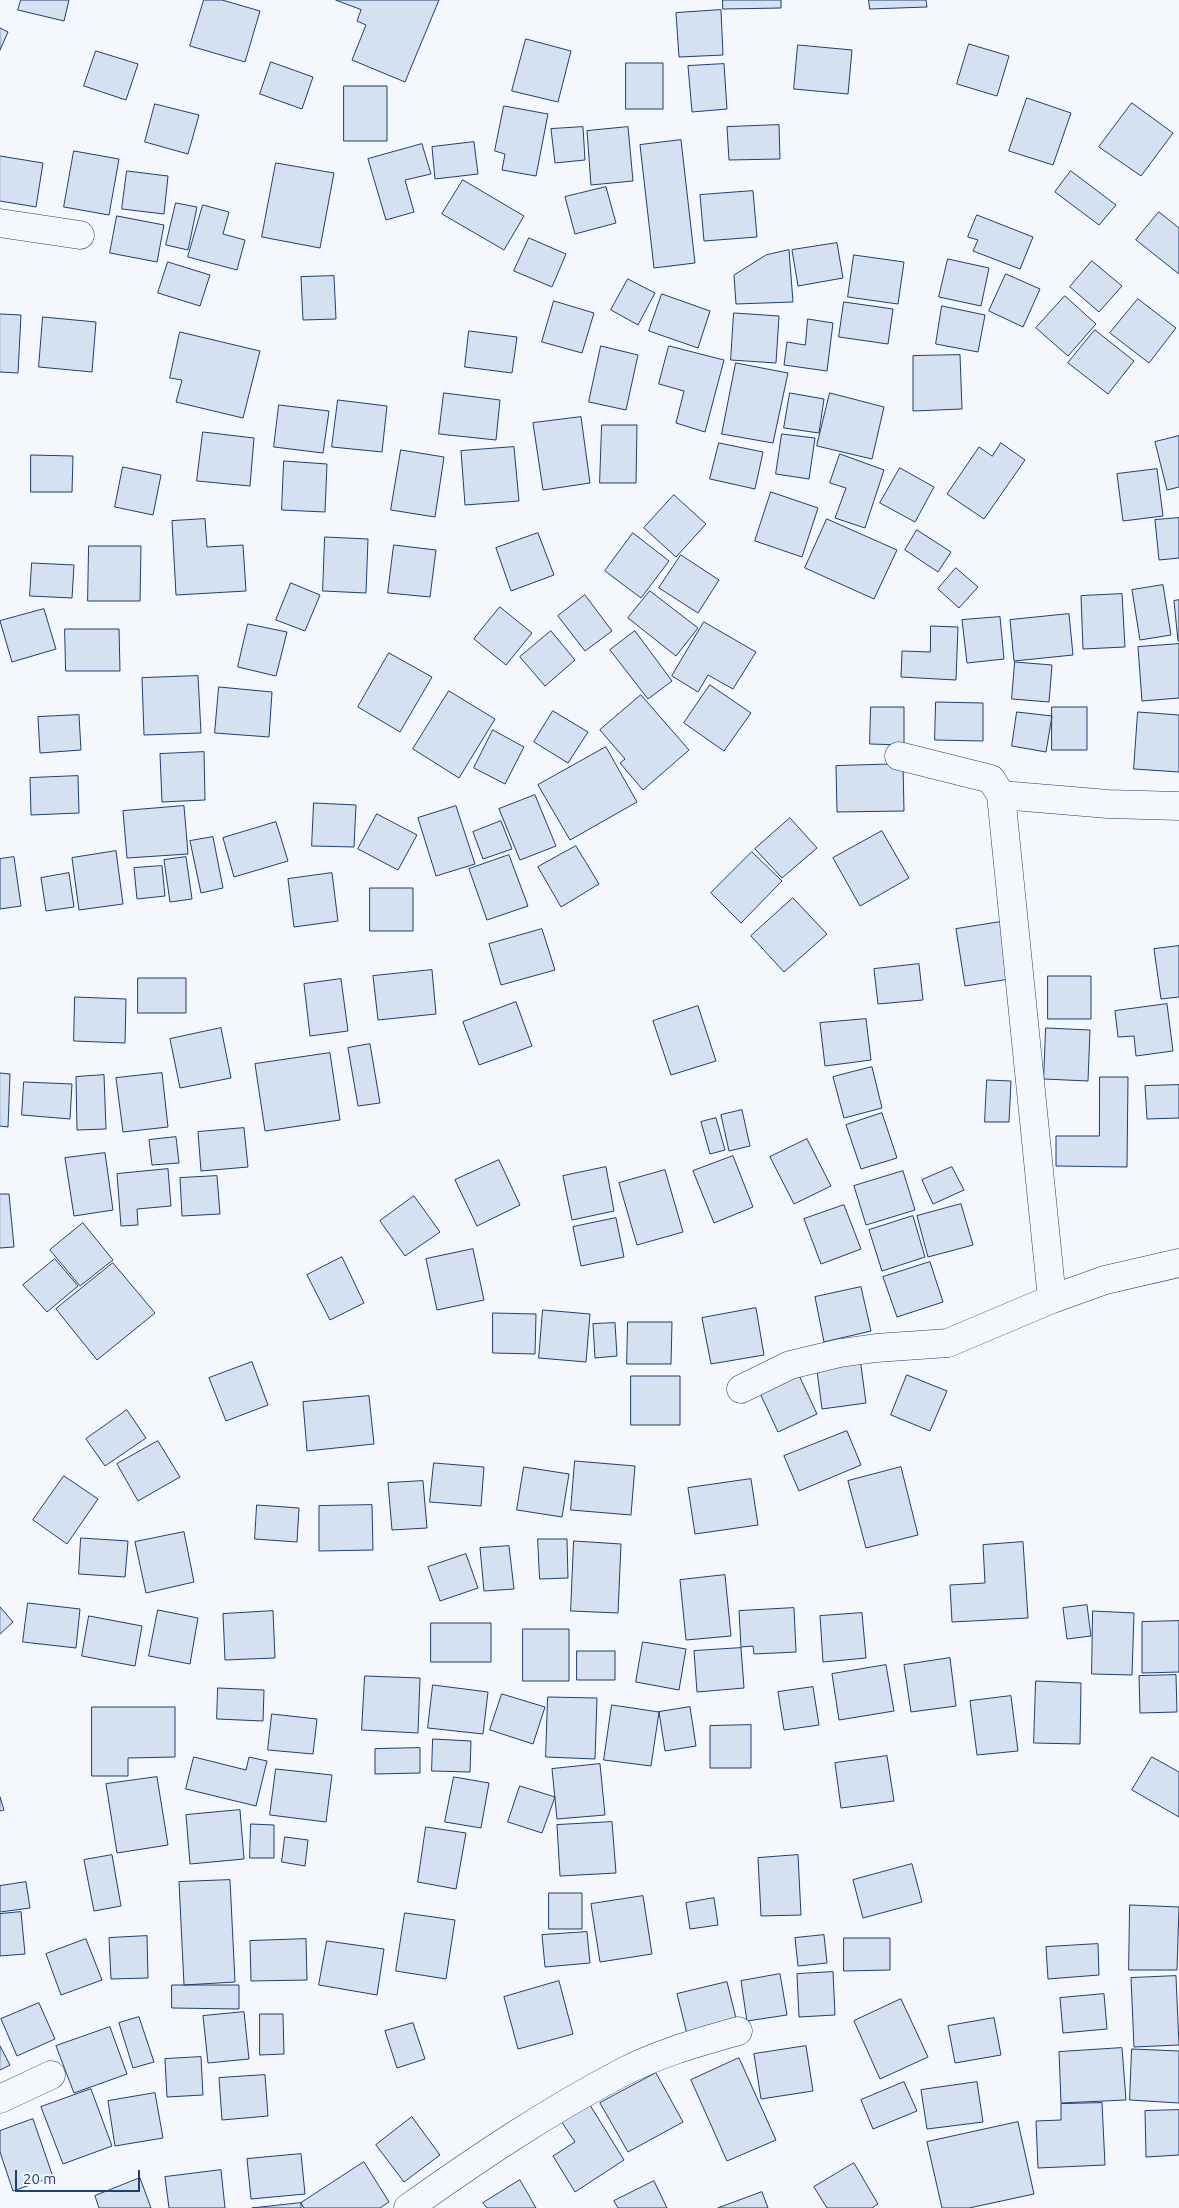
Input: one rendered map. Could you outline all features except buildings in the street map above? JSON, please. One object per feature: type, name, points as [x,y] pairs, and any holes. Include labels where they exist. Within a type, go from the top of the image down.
[{"type":"street","points":[[0,223],[80,235]]},
{"type":"street","points":[[899,756],[991,779],[1001,795],[1052,1299]]},
{"type":"street","points":[[1001,795],[1108,804],[1179,806]]},
{"type":"street","points":[[741,1389],[790,1365],[840,1353],[876,1348],[948,1343],[1052,1299],[1105,1280],[1179,1263]]},
{"type":"street","points":[[408,2208],[477,2158],[624,2071],[686,2046],[738,2031]]},
{"type":"street","points":[[0,2099],[51,2075]]}]
